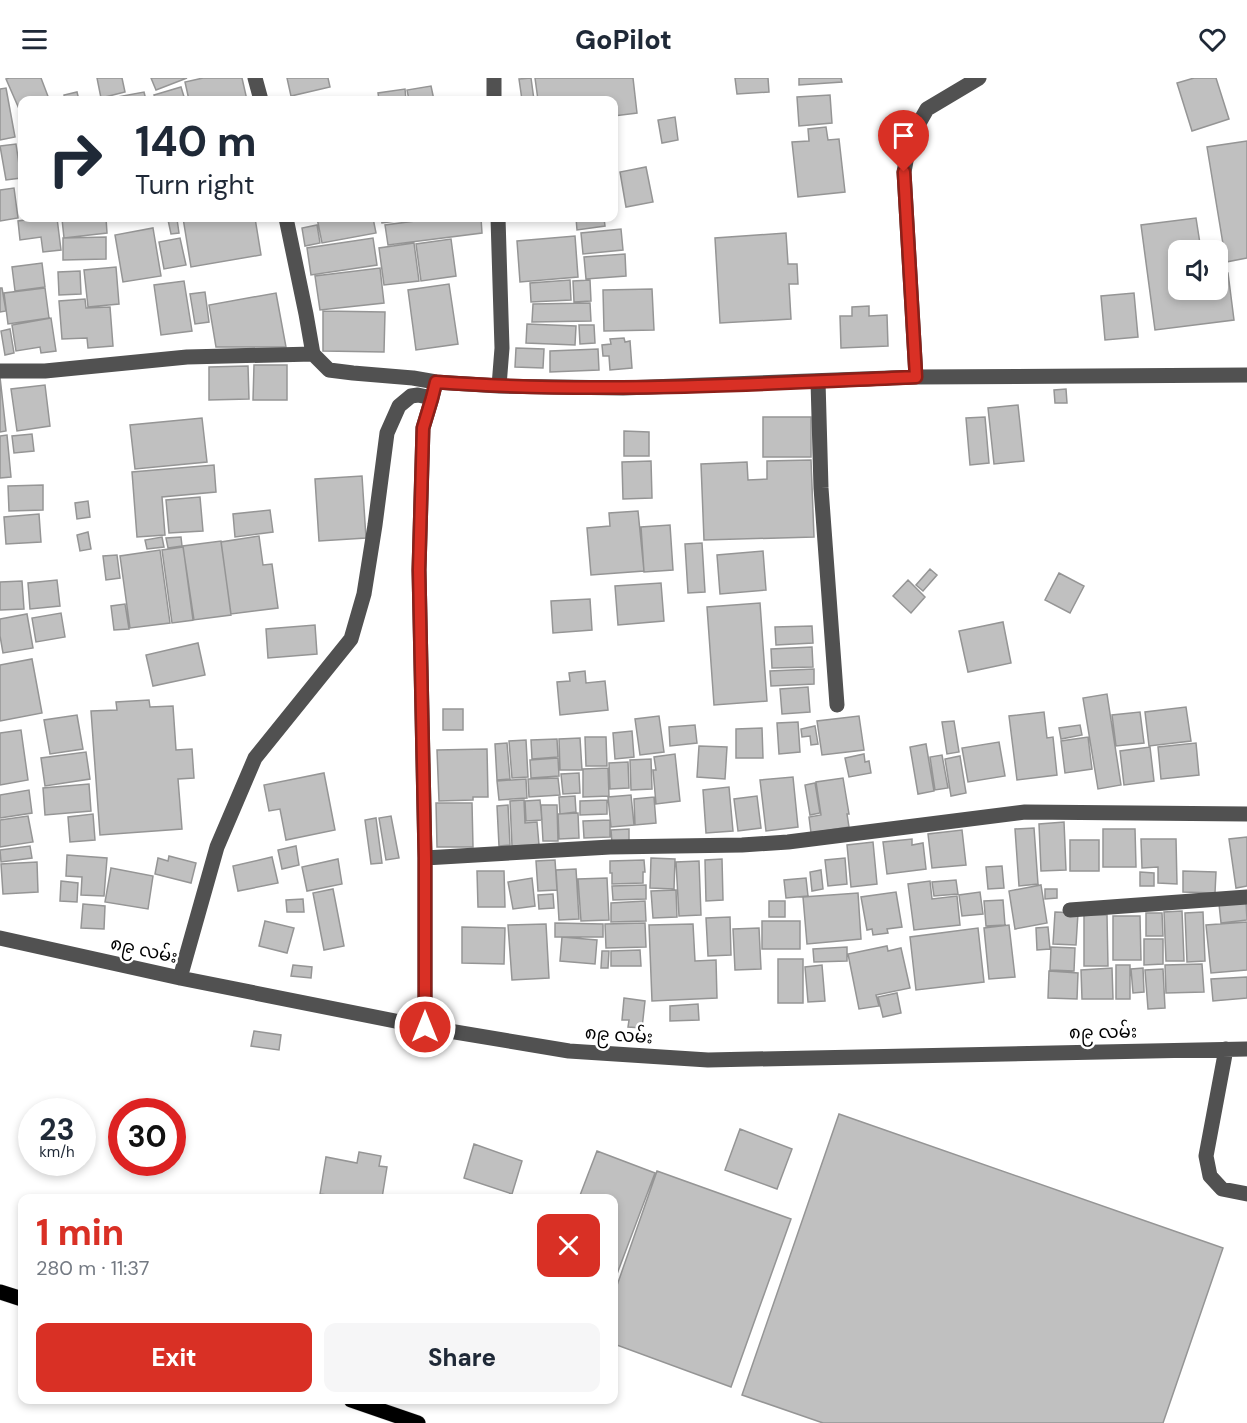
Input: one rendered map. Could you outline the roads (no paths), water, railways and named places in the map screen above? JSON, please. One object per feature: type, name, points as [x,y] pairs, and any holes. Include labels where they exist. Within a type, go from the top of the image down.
[{"type":"main road","points":[[0,1292],[18,1298]]},
{"type":"main road","points":[[363,1404],[418,1423]]},
{"type":"street","points":[[255,78],[260,96]]},
{"type":"street","points":[[494,78],[494,96]]},
{"type":"street","points":[[916,377],[904,172],[910,139],[927,110],[979,78]]},
{"type":"street","points":[[287,222],[313,354],[329,370],[436,382],[499,386],[623,388],[916,377],[1247,375]]},
{"type":"street","points":[[498,222],[502,348],[499,386]]},
{"type":"street","points":[[0,371],[45,370],[187,357],[313,354]]},
{"type":"street","points":[[818,381],[821,488],[837,705]]},
{"type":"street","points":[[425,1027],[425,858],[419,570],[423,428],[436,382]]},
{"type":"street","points":[[180,978],[217,847],[255,758],[351,639],[364,594],[387,433],[399,406],[411,396],[432,398]]},
{"type":"street","points":[[425,858],[610,848],[788,842],[1025,812],[1247,814]]},
{"type":"street","points":[[1070,910],[1247,897]]},
{"type":"street","name":"၈၉ လမ်း","points":[[0,938],[180,978],[425,1027],[569,1051],[708,1060],[1247,1049]]},
{"type":"street","points":[[1226,1049],[1206,1156],[1210,1176],[1222,1189],[1247,1194]]}]
